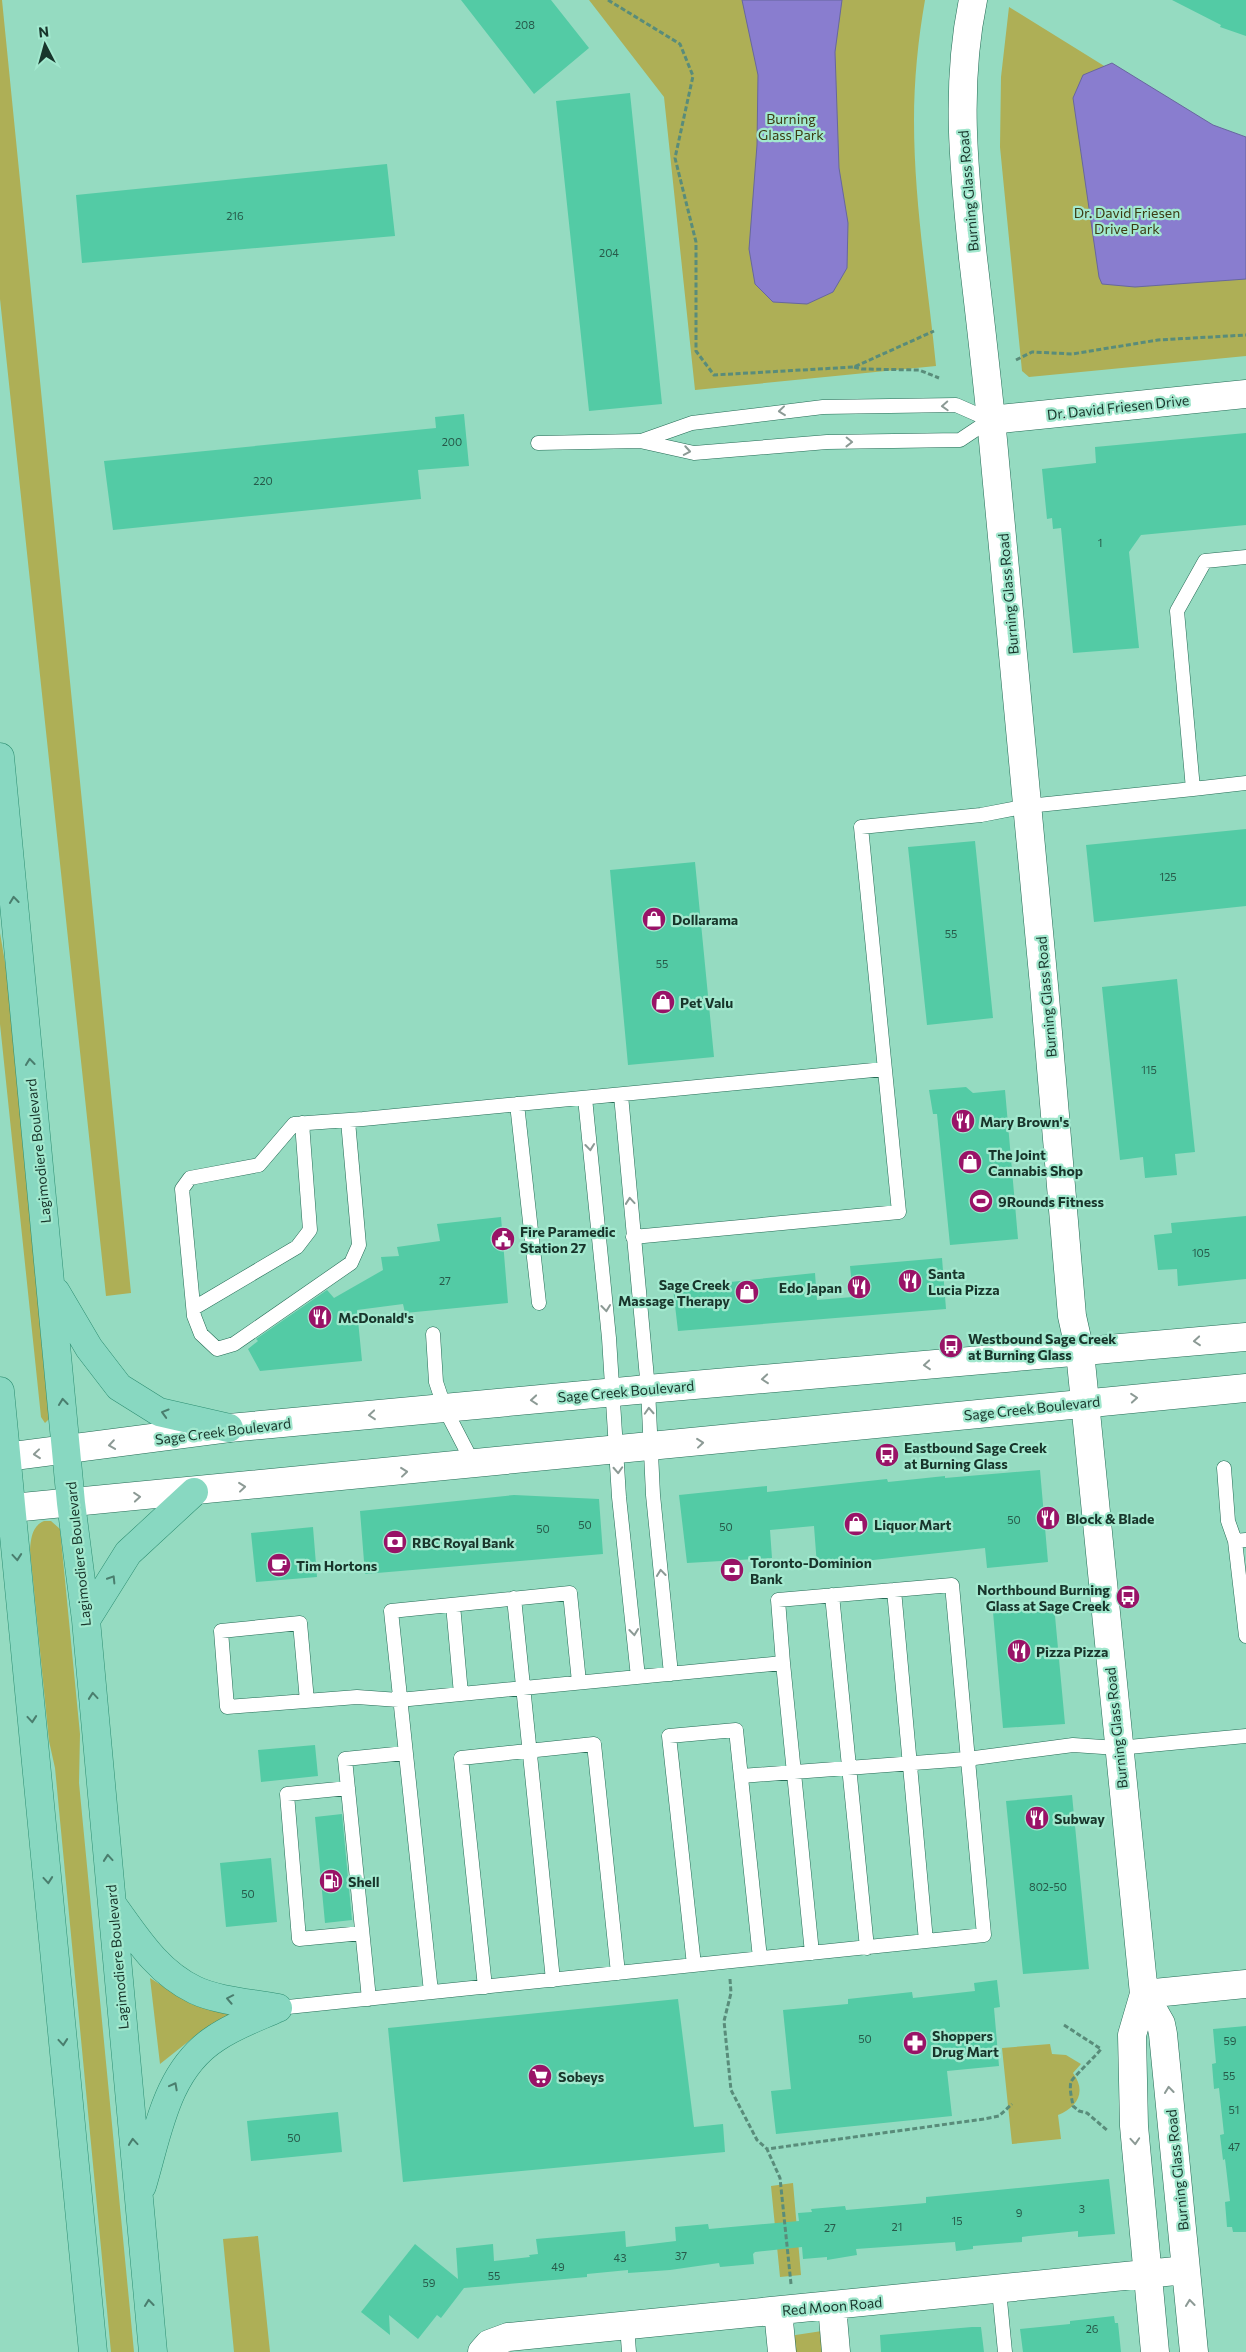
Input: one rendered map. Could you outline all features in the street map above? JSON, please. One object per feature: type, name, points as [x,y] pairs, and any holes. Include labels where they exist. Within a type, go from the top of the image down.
[{"type":"main road","name":"Lagimodiere Boulevard","points":[[0,757],[68,1451],[71,1503],[86,1620],[153,2352]]},
{"type":"main road","points":[[51,1285],[89,1348],[119,1387],[159,1412],[229,1428]]},
{"type":"main road","points":[[0,1391],[93,2352]]},
{"type":"main road","points":[[86,1620],[128,1553],[194,1492]]},
{"type":"main road","points":[[112,1904],[148,1955],[180,1982],[210,1995],[278,2008]]},
{"type":"main road","points":[[138,2199],[170,2094],[183,2069],[216,2038],[278,2008]]},
{"type":"street","name":"Burning Glass Road","points":[[973,0],[965,41],[962,104],[964,174],[1028,806],[1072,1316],[1080,1352],[1144,1994],[1132,2035],[1134,2126],[1155,2352]]},
{"type":"street","name":"Dr. David Friesen Drive","points":[[990,420],[1246,394]]},
{"type":"street","name":"Sage Creek Boulevard","points":[[6,1457],[68,1451],[229,1428],[613,1392],[1246,1337]]},
{"type":"street","name":"Sage Creek Boulevard","points":[[12,1508],[651,1448],[1246,1388]]},
{"type":"street","points":[[1144,1994],[1246,1984]]},
{"type":"street","name":"Burning Glass Road","points":[[1144,1994],[1161,2024],[1163,2034],[1194,2352]]},
{"type":"street","name":"Red Moon Road","points":[[482,2352],[489,2344],[508,2337],[628,2339],[786,2310],[1186,2270]]},
{"type":"street","points":[[832,2306],[836,2352]]},
{"type":"street","points":[[782,2352],[786,2310]]},
{"type":"lane","points":[[640,441],[692,423],[823,406],[956,405],[990,420]]},
{"type":"lane","points":[[538,443],[640,441],[694,453],[828,442],[960,440],[990,420]]},
{"type":"lane","points":[[1193,789],[1177,611],[1204,561],[1246,557]]},
{"type":"lane","points":[[633,1237],[899,1212],[862,826],[981,815],[1028,806],[1246,783]]},
{"type":"lane","points":[[348,1120],[359,1245],[351,1263],[234,1344],[217,1348],[202,1334],[194,1316],[182,1189],[190,1178],[259,1165],[294,1124],[884,1069]]},
{"type":"lane","points":[[620,1095],[648,1389],[653,1495],[671,1674]]},
{"type":"lane","points":[[585,1098],[638,1677]]},
{"type":"lane","points":[[517,1104],[539,1303]]},
{"type":"lane","points":[[194,1308],[297,1247],[310,1230],[302,1123]]},
{"type":"lane","points":[[433,1334],[436,1382],[444,1408],[474,1465]]},
{"type":"lane","points":[[1224,1468],[1228,1521],[1241,1541],[1246,1636]]},
{"type":"lane","points":[[278,2008],[867,1948],[984,1935],[952,1585],[778,1600],[812,1953]]},
{"type":"lane","points":[[894,1590],[926,1941]]},
{"type":"lane","points":[[431,1992],[391,1611],[570,1593],[580,1682]]},
{"type":"lane","points":[[832,1595],[867,1948]]},
{"type":"lane","points":[[514,1598],[553,1980]]},
{"type":"lane","points":[[453,1605],[461,1694]]},
{"type":"lane","points":[[307,1701],[300,1623],[221,1631],[227,1707],[307,1701],[357,1697],[399,1700],[783,1664]]},
{"type":"lane","points":[[694,1965],[670,1736],[736,1730],[760,1958]]},
{"type":"lane","points":[[741,1776],[967,1759],[1074,1745],[1118,1748],[1246,1736]]},
{"type":"lane","points":[[485,1986],[461,1758],[594,1744],[618,1973]]},
{"type":"lane","points":[[369,1999],[345,1759],[405,1753]]},
{"type":"lane","points":[[348,1788],[287,1794],[299,1939],[362,1933]]},
{"type":"lane","points":[[999,2290],[1005,2352]]},
{"type":"path","points":[[608,0],[680,44],[693,76],[674,158],[696,242],[696,351],[714,375],[854,367],[934,331]]},
{"type":"path","points":[[1016,360],[1032,352],[1072,354],[1158,340],[1246,335]]},
{"type":"path","points":[[854,367],[862,370],[920,370],[939,378]]},
{"type":"path","points":[[730,1962],[731,1993],[724,2021],[731,2090],[757,2140],[767,2149],[780,2178],[786,2310]]},
{"type":"path","points":[[1064,2025],[1101,2049],[1086,2068],[1075,2076],[1071,2083],[1073,2106],[1078,2111],[1087,2113],[1108,2131]]},
{"type":"path","points":[[767,2149],[984,2119],[998,2116],[1012,2104]]},
{"type":"green space","points":[[0,0],[2,0],[131,1293],[106,1296],[0,299]]},
{"type":"green space","name":"Burning Glass Park","points":[[589,0],[925,0],[918,45],[916,75],[914,106],[915,152],[919,213],[936,366],[695,390],[664,97]]},
{"type":"green space","name":"Dr. David Friesen Drive Park","points":[[1009,7],[1180,113],[1246,144],[1246,356],[1029,377],[1022,371],[1000,147],[1001,77]]},
{"type":"green space","points":[[0,933],[7,974],[49,1419],[45,1423],[41,1417],[0,1024]]},
{"type":"green space","points":[[44,1521],[51,1521],[60,1529],[80,1734],[79,1783],[134,2352],[111,2352],[55,1768],[49,1741],[30,1550],[35,1529]]},
{"type":"green space","points":[[150,1978],[191,2004],[216,2011],[235,2012],[204,2029],[160,2064]]},
{"type":"green space","points":[[1050,2044],[1052,2054],[1066,2055],[1081,2064],[1073,2073],[1079,2086],[1078,2098],[1070,2108],[1058,2115],[1061,2139],[1012,2144],[1002,2048]]},
{"type":"green space","points":[[793,2183],[801,2275],[780,2277],[771,2186]]},
{"type":"green space","points":[[258,2236],[270,2352],[234,2352],[223,2239]]},
{"type":"green space","points":[[822,2331],[824,2352],[791,2352],[789,2336]]},
{"type":"shaded area","points":[[742,0],[842,0],[835,52],[839,168],[848,223],[847,268],[833,292],[807,304],[773,302],[755,284],[749,249],[757,145],[758,75]]},
{"type":"shaded area","points":[[1112,63],[1213,125],[1246,137],[1246,279],[1135,287],[1102,284],[1099,277],[1073,98],[1083,75]]},
{"type":"building","points":[[461,0],[551,0],[589,48],[534,94]]},
{"type":"building","points":[[1172,0],[1246,0],[1246,36],[1220,27],[1221,25]]},
{"type":"building","points":[[630,93],[662,404],[589,411],[556,101]]},
{"type":"building","points":[[387,164],[395,236],[82,263],[76,195]]},
{"type":"building","points":[[464,414],[469,466],[418,470],[421,499],[113,530],[104,461],[436,428],[435,417]]},
{"type":"building","points":[[1246,433],[1246,525],[1141,535],[1129,552],[1139,648],[1073,653],[1061,528],[1053,529],[1052,518],[1047,519],[1042,469],[1096,463],[1095,447]]},
{"type":"building","points":[[1246,829],[1246,906],[1094,922],[1086,845]]},
{"type":"building","points":[[975,841],[993,1018],[927,1025],[908,847]]},
{"type":"building","points":[[695,862],[714,1057],[628,1065],[610,870]]},
{"type":"building","points":[[1177,979],[1195,1152],[1175,1154],[1177,1175],[1145,1178],[1143,1157],[1120,1160],[1102,987]]},
{"type":"building","points":[[966,1087],[973,1093],[1005,1090],[1018,1239],[950,1245],[937,1114],[933,1114],[929,1090]]},
{"type":"building","points":[[1246,1216],[1246,1279],[1178,1286],[1177,1269],[1158,1270],[1154,1235],[1172,1233],[1171,1223]]},
{"type":"building","points":[[501,1217],[508,1303],[405,1313],[403,1304],[357,1310],[362,1361],[260,1371],[248,1349],[258,1341],[256,1339],[327,1290],[334,1298],[383,1270],[381,1257],[399,1256],[397,1247],[440,1241],[437,1224]]},
{"type":"building","points":[[942,1258],[946,1309],[678,1331],[673,1288],[815,1273],[817,1300],[853,1297],[850,1266]]},
{"type":"building","points":[[1040,1470],[1048,1562],[987,1568],[985,1548],[817,1566],[814,1526],[770,1530],[772,1558],[687,1563],[679,1495],[767,1486],[767,1492],[887,1479],[888,1482]]},
{"type":"building","points":[[514,1495],[599,1499],[603,1554],[365,1574],[360,1511]]},
{"type":"building","points":[[313,1527],[317,1577],[256,1582],[251,1533]]},
{"type":"building","points":[[1054,1605],[1065,1724],[1003,1728],[993,1612]]},
{"type":"building","points":[[315,1745],[318,1776],[261,1782],[258,1750]]},
{"type":"building","points":[[1072,1795],[1089,1969],[1023,1974],[1006,1801]]},
{"type":"building","points":[[342,1814],[352,1920],[325,1923],[315,1817]]},
{"type":"building","points":[[271,1858],[277,1922],[226,1927],[220,1863]]},
{"type":"building","points":[[997,1980],[1000,2007],[994,2008],[999,2066],[947,2071],[952,2116],[776,2134],[771,2091],[791,2089],[783,2010],[848,2004],[848,1999],[912,1992],[913,1998],[975,1991],[974,1983]]},
{"type":"building","name":"Sobeys","points":[[678,1999],[694,2127],[723,2124],[725,2152],[403,2182],[388,2028]]},
{"type":"building","points":[[1246,2026],[1246,2232],[1233,2232],[1232,2227],[1227,2227],[1225,2202],[1230,2201],[1220,2135],[1224,2134],[1219,2088],[1214,2089],[1212,2064],[1216,2063],[1213,2029]]},
{"type":"building","points":[[338,2112],[342,2152],[251,2161],[247,2121]]},
{"type":"building","points":[[1109,2179],[1115,2234],[1078,2237],[1078,2231],[1029,2236],[1022,2237],[1022,2242],[973,2246],[973,2249],[956,2251],[955,2242],[856,2249],[857,2255],[827,2260],[827,2257],[803,2259],[802,2247],[755,2252],[753,2254],[754,2264],[720,2267],[719,2263],[670,2270],[628,2273],[628,2270],[587,2274],[587,2277],[464,2288],[441,2318],[437,2315],[418,2339],[389,2315],[390,2335],[361,2312],[415,2244],[458,2279],[456,2248],[493,2244],[494,2261],[530,2257],[529,2255],[538,2254],[536,2239],[625,2231],[626,2247],[676,2241],[675,2227],[708,2224],[709,2229],[799,2221],[798,2213],[812,2212],[811,2209],[845,2206],[846,2210],[926,2203],[926,2197]]},
{"type":"building","points":[[1114,2316],[1115,2323],[1118,2323],[1121,2352],[1023,2352],[1020,2329],[1070,2324],[1070,2321]]},
{"type":"building","points":[[981,2327],[984,2352],[881,2352],[880,2335]]},
{"type":"place","name":"Dollarama","points":[[654,919]]},
{"type":"place","name":"Pet Valu","points":[[663,1002]]},
{"type":"place","name":"Mary Brown's","points":[[963,1121]]},
{"type":"place","name":"The Joint Cannabis Shop","points":[[970,1162]]},
{"type":"place","name":"9Rounds Fitness","points":[[981,1201]]},
{"type":"place","name":"Fire Paramedic Station 27","points":[[503,1239]]},
{"type":"place","name":"Santa Lucia Pizza","points":[[910,1281]]},
{"type":"place","name":"Edo Japan","points":[[859,1287]]},
{"type":"place","name":"Sage Creek Massage Therapy","points":[[747,1292]]},
{"type":"place","name":"McDonald's","points":[[320,1317]]},
{"type":"place","name":"Westbound Sage Creek at Burning Glass","points":[[951,1346]]},
{"type":"place","name":"Eastbound Sage Creek at Burning Glass","points":[[887,1455]]},
{"type":"place","name":"Block & Blade","points":[[1048,1518]]},
{"type":"place","name":"Liquor Mart","points":[[856,1524]]},
{"type":"place","name":"RBC Royal Bank","points":[[395,1542]]},
{"type":"place","name":"Tim Hortons","points":[[279,1565]]},
{"type":"place","name":"Toronto-Dominion Bank","points":[[732,1570]]},
{"type":"place","name":"Northbound Burning Glass at Sage Creek","points":[[1128,1597]]},
{"type":"place","name":"Pizza Pizza","points":[[1019,1651]]},
{"type":"place","name":"Subway","points":[[1037,1818]]},
{"type":"place","name":"Shell","points":[[331,1881]]},
{"type":"place","name":"Shoppers Drug Mart","points":[[915,2043]]},
{"type":"place","name":"Sobeys","points":[[540,2076]]}]
